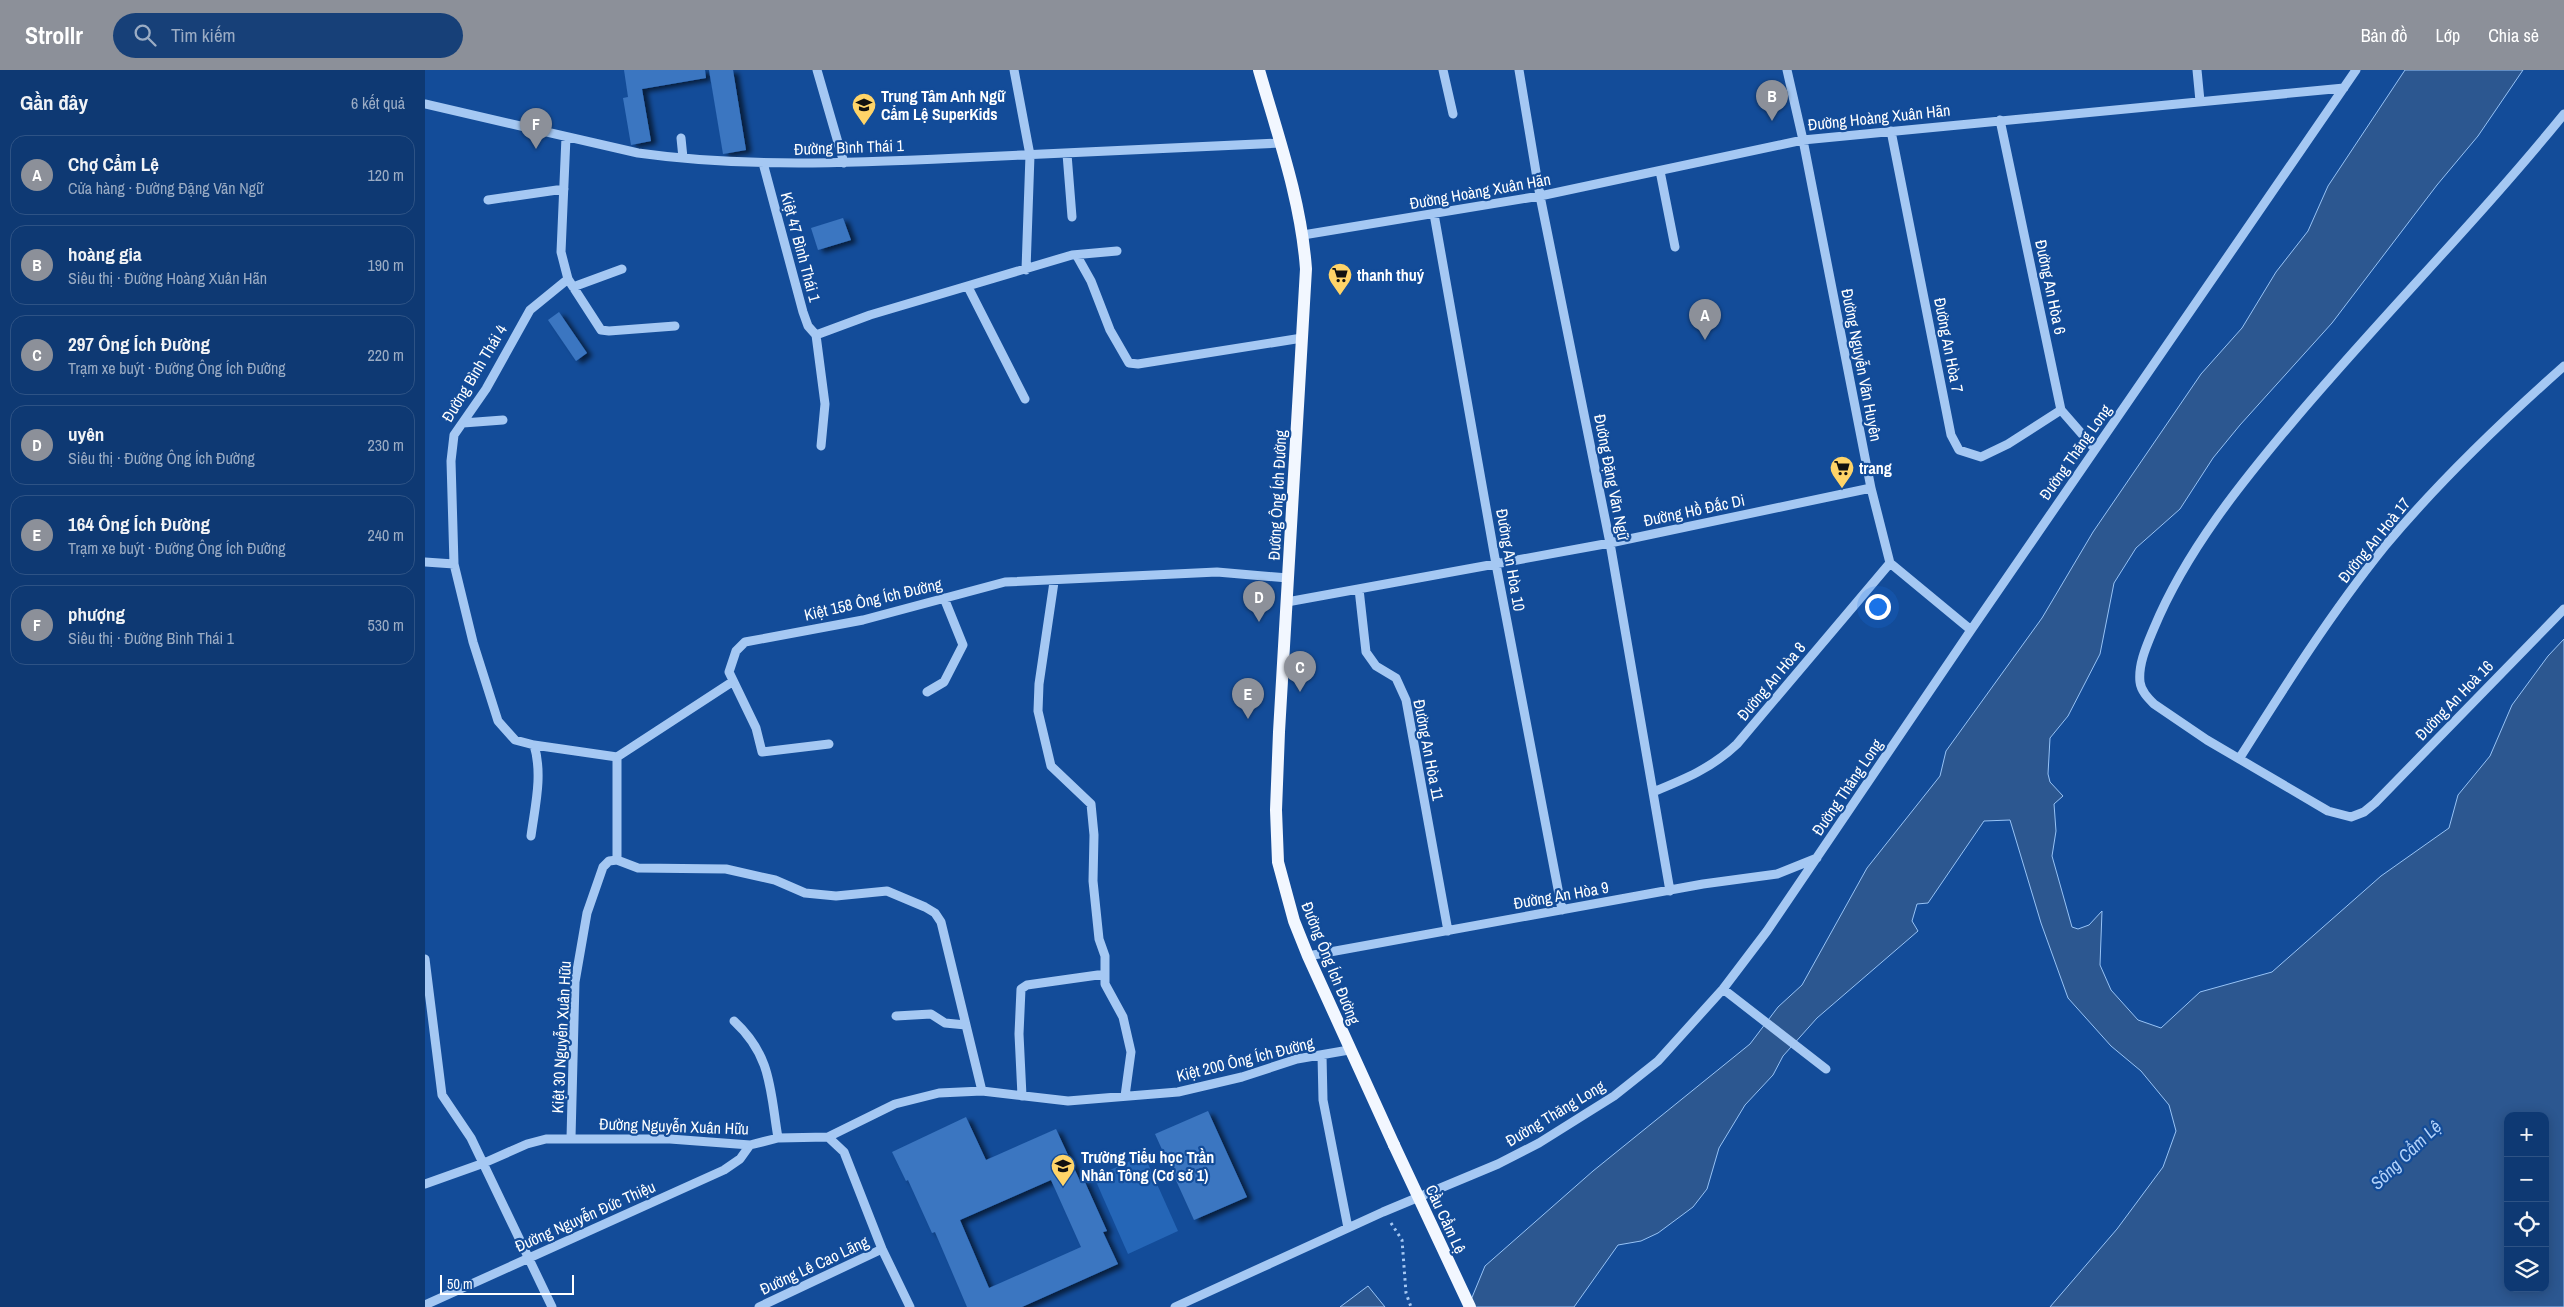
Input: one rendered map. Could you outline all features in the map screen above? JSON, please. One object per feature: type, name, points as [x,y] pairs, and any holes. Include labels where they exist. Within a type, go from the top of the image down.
[{"type":"main road","name":"Đường Ông Ích Đường","points":[[1259,70],[1295,195],[1303,236],[1306,268],[1276,810],[1278,862],[1294,921],[1308,956],[1349,1050],[1394,1145]]},
{"type":"main road","name":"Cầu Cẩm Lệ","points":[[1394,1145],[1470,1307]]},
{"type":"street","points":[[817,70],[844,163]]},
{"type":"street","points":[[1014,70],[1030,155],[1025,270]]},
{"type":"street","points":[[1443,70],[1453,114]]},
{"type":"street","name":"Đường Đặng Văn Ngữ","points":[[1519,70],[1540,196],[1610,543],[1670,891]]},
{"type":"street","name":"Đường Nguyễn Văn Huyên","points":[[1787,70],[1803,140],[1871,488],[1890,563]]},
{"type":"street","points":[[2197,70],[2200,101]]},
{"type":"street","name":"Đường Thăng Long","points":[[1175,1307],[1383,1212],[1498,1164],[1581,1119],[1615,1096],[1657,1061],[1723,989],[1767,930],[2356,70]]},
{"type":"street","name":"Đường Hoàng Xuân Hãn","points":[[1303,236],[1540,196],[1803,140],[2344,88]]},
{"type":"street","name":"Đường Bình Thái 1","points":[[425,104],[638,153],[763,163],[844,163],[1280,143]]},
{"type":"street","points":[[2239,759],[2154,704],[2143,691],[2140,684],[2141,664],[2165,602],[2217,518],[2281,436],[2335,372],[2528,159],[2564,114]]},
{"type":"street","name":"Đường An Hòa 6","points":[[2000,120],[2061,410],[2095,449]]},
{"type":"street","name":"Đường An Hòa 7","points":[[1891,131],[1951,435],[1959,450],[1981,457],[2008,444],[2061,410]]},
{"type":"street","points":[[566,137],[561,252],[570,283],[601,330],[675,326]]},
{"type":"street","points":[[681,138],[683,158]]},
{"type":"street","points":[[1067,154],[1072,217]]},
{"type":"street","name":"Kiệt 47 Bình Thái 1","points":[[763,163],[803,312],[808,326],[816,335]]},
{"type":"street","points":[[1659,171],[1675,247]]},
{"type":"street","points":[[488,200],[564,188]]},
{"type":"street","name":"Đường An Hòa 10","points":[[1434,214],[1496,564],[1562,910]]},
{"type":"street","points":[[821,446],[825,404],[816,335],[870,315],[1025,270],[1077,256],[1117,251]]},
{"type":"street","points":[[1077,256],[1091,281],[1110,330],[1126,360],[1134,364],[1302,338]]},
{"type":"street","name":"Đường Bình Thái 4","points":[[617,757],[534,745],[515,740],[498,721],[473,642],[454,564],[452,448],[454,435],[487,389],[530,310],[570,283],[622,269]]},
{"type":"street","points":[[968,287],[1025,399]]},
{"type":"street","name":"Đường An Hoà 17","points":[[2239,759],[2301,663],[2385,547],[2486,437],[2564,366]]},
{"type":"street","points":[[463,423],[503,420]]},
{"type":"street","name":"Đường Hồ Đắc Di","points":[[1287,602],[1610,543],[1871,488]]},
{"type":"street","points":[[425,562],[454,564]]},
{"type":"street","points":[[1890,563],[1971,630]]},
{"type":"street","name":"Đường An Hòa 8","points":[[1653,792],[1692,776],[1719,761],[1737,744],[1890,563]]},
{"type":"street","name":"Kiệt 158 Ông Ích Đường","points":[[732,682],[729,672],[736,651],[745,642],[863,620],[1005,582],[1054,582],[1217,572],[1288,578]]},
{"type":"street","points":[[1054,582],[1039,684],[1038,711],[1051,766],[1091,804],[1094,835],[1093,881],[1099,938],[1105,956],[1105,984],[1123,1017],[1131,1052],[1125,1096]]},
{"type":"street","name":"Đường An Hòa 11","points":[[1359,589],[1366,652],[1376,666],[1396,678],[1406,700],[1448,931]]},
{"type":"street","points":[[927,692],[944,682],[963,645],[944,598]]},
{"type":"street","name":"Đường An Hoà 16","points":[[2239,759],[2328,811],[2351,817],[2364,812],[2564,609]]},
{"type":"street","points":[[829,744],[762,752],[756,728],[732,682],[617,757],[617,860],[638,868],[727,869],[775,880],[805,893],[836,896],[887,891],[935,913],[941,922],[982,1091]]},
{"type":"street","points":[[531,836],[539,774],[534,745]]},
{"type":"street","name":"Đường An Hòa 9","points":[[1308,956],[1703,884],[1777,874],[1817,858]]},
{"type":"street","name":"Kiệt 30 Nguyễn Xuân Hữu","points":[[571,1138],[575,982],[590,904],[603,867],[609,861],[617,860]]},
{"type":"street","points":[[425,959],[442,1095],[471,1138],[484,1163],[552,1307]]},
{"type":"street","points":[[1022,1096],[1019,1034],[1021,989],[1027,985],[1105,974]]},
{"type":"street","points":[[1723,989],[1826,1069]]},
{"type":"street","points":[[896,1016],[931,1014],[945,1023],[966,1025]]},
{"type":"street","points":[[735,1020],[757,1045],[765,1065],[778,1138]]},
{"type":"street","name":"Kiệt 200 Ông Ích Đường","points":[[828,1137],[895,1104],[939,1093],[982,1091],[1068,1101],[1178,1092],[1242,1077],[1297,1059],[1349,1050]]},
{"type":"street","points":[[1322,1055],[1323,1100],[1348,1228]]},
{"type":"street","points":[[828,1137],[844,1152],[882,1250],[910,1307]]},
{"type":"street","name":"Đường Nguyễn Xuân Hữu","points":[[425,1184],[484,1163],[527,1144],[546,1139],[670,1139],[750,1145],[778,1138],[828,1137]]},
{"type":"street","name":"Đường Nguyễn Đức Thiệu","points":[[425,1304],[724,1170],[740,1159],[750,1145]]},
{"type":"street","name":"Đường Lê Cao Lãng","points":[[759,1307],[882,1250]]},
{"type":"path","points":[[1383,1212],[1402,1240],[1407,1293],[1411,1307]]},
{"type":"shaded area","points":[[1144,1155],[1178,1231],[1128,1254],[1094,1177]]},
{"type":"water","name":"Sông Cẩm Lệ","points":[[2405,70],[2523,70],[2478,136],[2437,185],[2332,323],[2240,425],[2213,458],[2180,509],[2136,548],[2114,583],[2100,654],[2068,716],[2050,738],[2048,774],[2050,782],[2063,796],[2054,804],[2056,831],[2052,856],[2072,927],[2078,929],[2089,925],[2102,911],[2100,965],[2111,990],[2138,1020],[2161,1028],[2200,992],[2272,972],[2381,876],[2449,828],[2458,795],[2490,756],[2512,705],[2548,656],[2564,639],[2564,1307],[2050,1307],[2117,1229],[2163,1167],[2176,1131],[2169,1105],[2141,1071],[2111,1046],[2068,998],[2041,923],[2010,820],[1984,821],[1928,903],[1917,904],[1912,921],[1918,931],[1817,1018],[1783,1056],[1773,1075],[1745,1105],[1719,1148],[1707,1189],[1693,1207],[1658,1233],[1641,1241],[1618,1245],[1574,1307],[1468,1307],[1485,1266],[1593,1171],[1750,1044],[1778,1007],[1802,985],[1867,868],[1940,776],[1946,751],[2042,618],[2093,532],[2201,374],[2242,328],[2276,272],[2308,231],[2328,186]]},
{"type":"water","points":[[1368,1286],[1385,1307],[1340,1307]]},
{"type":"building","points":[[624,70],[705,70],[706,78],[642,89],[651,141],[631,145],[623,98],[628,97]]},
{"type":"building","points":[[709,70],[733,70],[746,150],[723,154]]},
{"type":"building","points":[[843,218],[851,240],[818,250],[811,228]]},
{"type":"building","points":[[559,312],[587,353],[576,361],[548,320]]},
{"type":"building","points":[[1208,1111],[1247,1197],[1194,1220],[1155,1134]]},
{"type":"building","points":[[966,1117],[986,1160],[1056,1129],[1080,1181],[1084,1180],[1107,1231],[1103,1232],[1118,1264],[1022,1307],[967,1307],[935,1232],[932,1233],[908,1180],[906,1181],[892,1152]],"holes":[[[1051,1180],[1081,1247],[989,1288],[960,1220]]]},
{"type":"place","name":"hoàng gia","points":[[1772,121]]},
{"type":"place","name":"Trung Tâm Anh Ngữ Cẩm Lệ SuperKids","points":[[864,126]]},
{"type":"place","name":"phượng","points":[[536,149]]},
{"type":"place","name":"thanh thuý","points":[[1340,296]]},
{"type":"place","name":"Chợ Cẩm Lệ","points":[[1705,340]]},
{"type":"place","name":"trang","points":[[1842,489]]},
{"type":"place","name":"uyên","points":[[1259,622]]},
{"type":"place","name":"297 Ông Ích Đường","points":[[1300,692]]},
{"type":"place","name":"164 Ông Ích Đường","points":[[1248,719]]},
{"type":"place","name":"Trường Tiểu học Trần Nhân Tông (Cơ sở 1)","points":[[1063,1187]]}]
